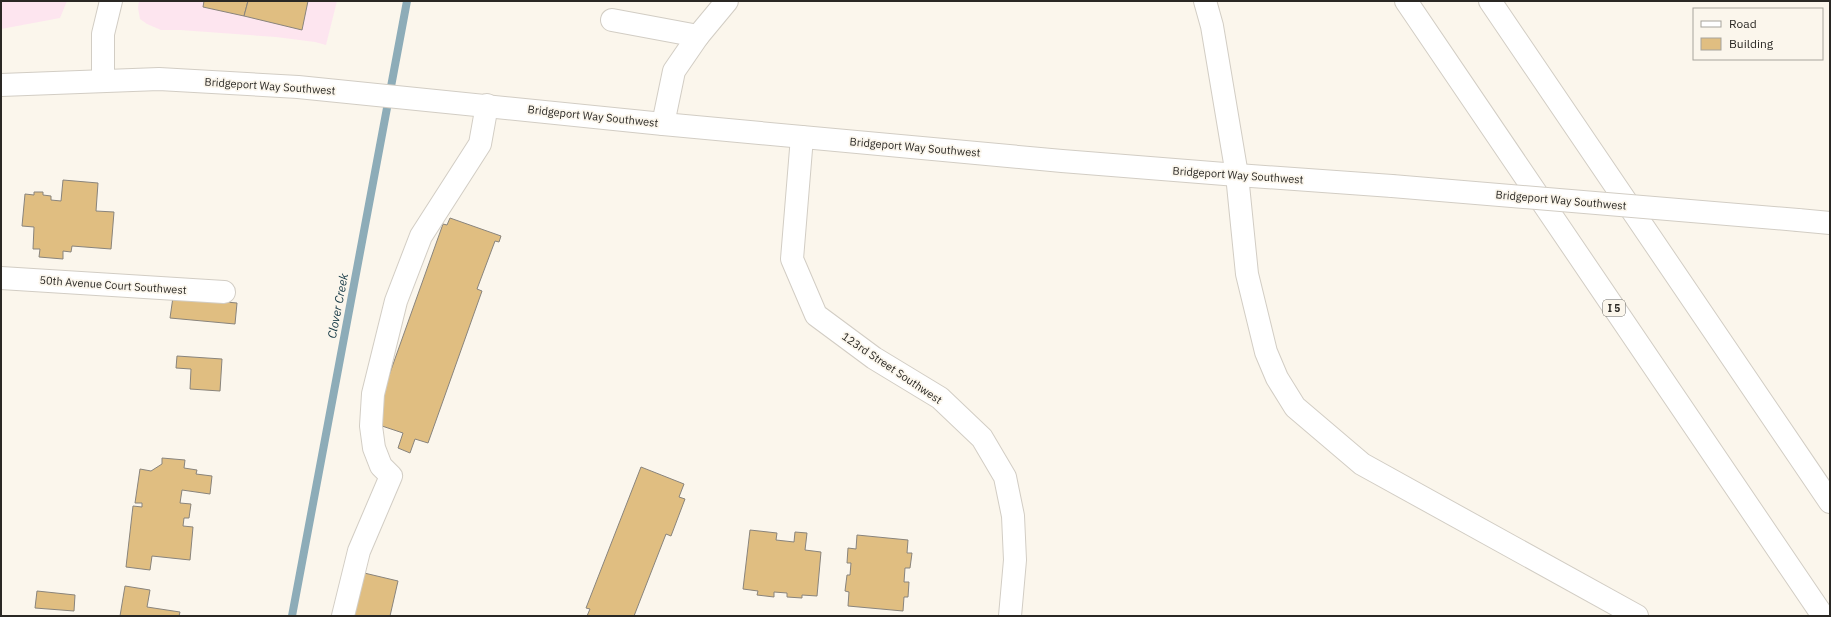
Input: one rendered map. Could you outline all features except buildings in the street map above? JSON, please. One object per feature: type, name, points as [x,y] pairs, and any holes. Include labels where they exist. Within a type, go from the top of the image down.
[{"type":"main road","points":[[103,80],[103,34],[111,1]]},
{"type":"main road","points":[[663,124],[674,71],[698,36],[727,1]]},
{"type":"main road","points":[[1205,1],[1212,26],[1237,175],[1247,274],[1266,352],[1278,378],[1295,408],[1362,464],[1637,616]]},
{"type":"main road","name":"I 5","points":[[1406,1],[1823,616]]},
{"type":"main road","points":[[1490,1],[1830,502]]},
{"type":"main road","points":[[612,20],[698,36]]},
{"type":"main road","name":"Bridgeport Way Southwest","points":[[1,85],[159,79],[298,86],[370,95],[487,105],[802,137],[1237,175],[1392,186],[1830,223]]},
{"type":"main road","points":[[342,616],[359,551],[391,476],[381,466],[374,448],[371,426],[373,394],[396,301],[421,236],[480,144],[487,105]]},
{"type":"main road","name":"123rd Street Southwest","points":[[802,137],[792,259],[816,315],[874,358],[940,398],[982,438],[1005,477],[1013,516],[1015,560],[1010,616]]},
{"type":"main road","name":"50th Avenue Court Southwest","points":[[1,278],[224,292]]},
{"type":"shaded area","points":[[1,1],[67,1],[60,18],[1,29]]},
{"type":"shaded area","points":[[139,1],[337,1],[326,45],[315,42],[276,37],[161,30],[140,19],[138,8]]},
{"type":"waterway","name":"Clover Creek","points":[[292,616],[407,1]]}]
